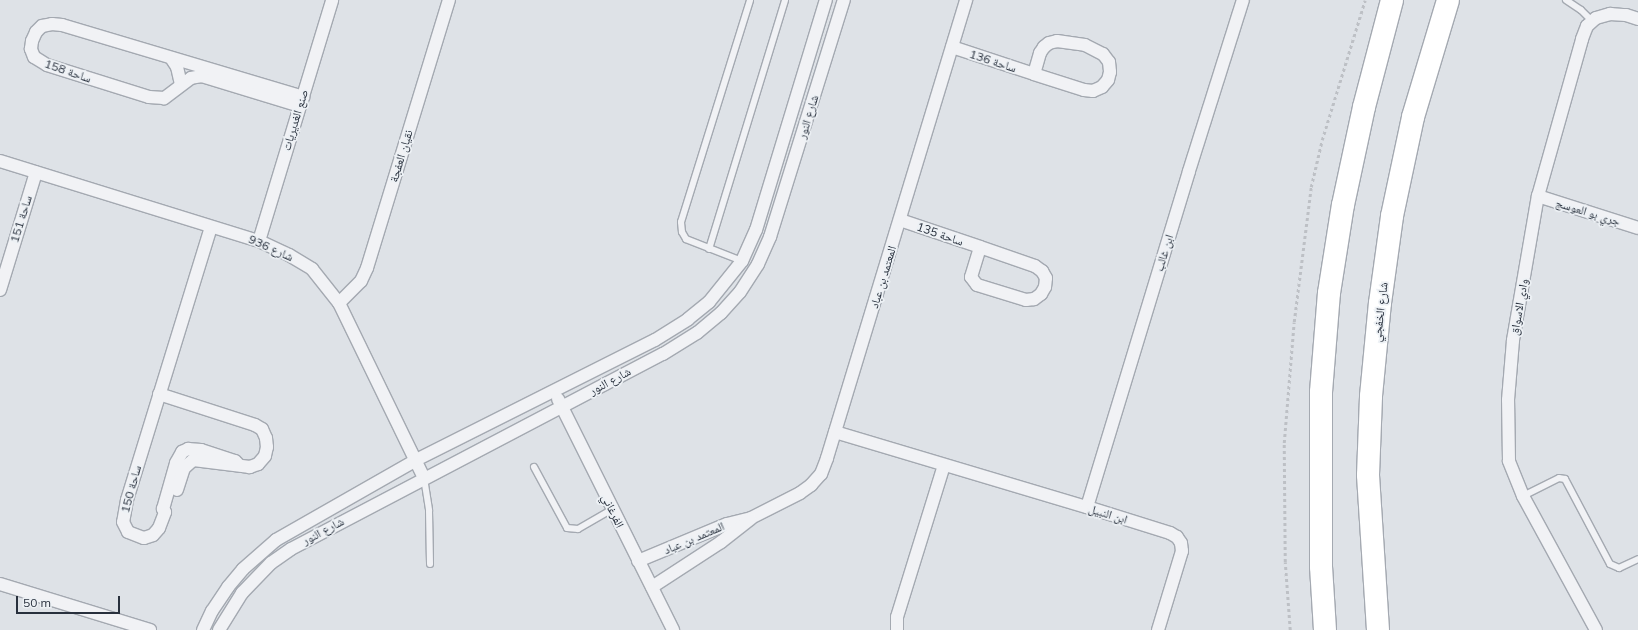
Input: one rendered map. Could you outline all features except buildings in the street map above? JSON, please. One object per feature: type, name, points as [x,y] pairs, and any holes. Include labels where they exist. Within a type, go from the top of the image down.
[{"type":"highway","points":[[1326,630],[1321,560],[1321,408],[1329,293],[1345,198],[1364,107],[1392,0]]},
{"type":"highway","name":"شارع الخفجي","points":[[1378,630],[1368,475],[1370,396],[1380,303],[1392,216],[1413,117],[1448,0]]},
{"type":"street","name":"صنع الغديريات","points":[[258,241],[332,0]]},
{"type":"street","name":"نقيان العفجة","points":[[340,303],[361,281],[367,268],[449,0]]},
{"type":"street","name":"شارع النور","points":[[203,630],[212,611],[228,587],[260,553],[289,532],[416,460],[655,340],[688,319],[709,302],[742,261],[756,230],[826,0]]},
{"type":"street","name":"شارع النور","points":[[219,630],[242,593],[271,563],[308,538],[663,354],[697,333],[721,313],[740,292],[758,264],[770,237],[844,0]]},
{"type":"street","name":"المعتمد بن عباد","points":[[652,587],[722,542],[751,518],[800,493],[811,485],[821,474],[900,220],[966,0]]},
{"type":"street","name":"ابن غالب","points":[[1087,507],[1188,171],[1243,0]]},
{"type":"street","points":[[1592,20],[1610,14],[1626,15],[1638,19]]},
{"type":"street","name":"وادي الاسواق","points":[[1592,20],[1582,39],[1538,196],[1513,340],[1508,400],[1509,461],[1523,496],[1596,630]]},
{"type":"street","name":"ساحة 158","points":[[52,24],[171,58],[301,102],[202,76],[191,78],[164,98],[149,97],[47,65],[34,57],[31,49],[32,41],[36,32],[42,26],[52,24]]},
{"type":"street","name":"ساحة 136","points":[[952,47],[1034,74],[1084,90],[1093,90],[1102,87],[1108,80],[1109,62],[1103,54],[1095,49],[1085,45],[1057,41],[1049,43],[1044,47],[1040,53],[1034,74]]},
{"type":"street","points":[[171,58],[177,68],[181,85]]},
{"type":"street","name":"شارع 936","points":[[0,162],[258,241],[289,255],[312,269],[340,303],[424,478]]},
{"type":"street","name":"ساحة 151","points":[[0,290],[36,172]]},
{"type":"street","name":"جري بو العوسج","points":[[1538,196],[1638,228]]},
{"type":"street","name":"ساحة 135","points":[[900,220],[980,247],[1039,268],[1046,278],[1045,287],[1041,294],[1034,299],[1026,300],[977,285],[971,277],[980,247]]},
{"type":"street","name":"ساحة 150","points":[[159,394],[255,425],[262,429],[267,447],[265,456],[258,464],[250,467],[238,465],[235,461],[201,450],[188,449],[182,452],[178,456],[163,509],[165,512],[158,528],[153,535],[144,538],[128,532],[123,522],[127,500],[159,394],[211,227]]},
{"type":"street","name":"الفرغاني","points":[[554,391],[673,630]]},
{"type":"street","name":"ابن النبيل","points":[[835,432],[1087,507],[1170,533],[1177,537],[1181,543],[1182,551],[1158,630]]},
{"type":"street","points":[[897,630],[898,617],[944,465]]},
{"type":"street","name":"المعتمد بن عباد","points":[[638,561],[727,524],[751,518]]},
{"type":"street","points":[[0,584],[150,630]]},
{"type":"lane","points":[[742,261],[686,239],[682,232],[681,222],[750,0]]},
{"type":"lane","points":[[709,249],[785,0]]},
{"type":"lane","points":[[1566,0],[1581,10],[1592,20]]},
{"type":"lane","points":[[534,467],[567,528],[578,529],[612,509]]},
{"type":"lane","points":[[424,478],[429,511],[430,564]]},
{"type":"lane","points":[[1523,496],[1559,478],[1565,479],[1610,564],[1620,568],[1638,559]]},
{"type":"path","points":[[1290,630],[1285,562],[1284,443],[1294,322],[1311,188],[1322,140],[1365,0]]}]
